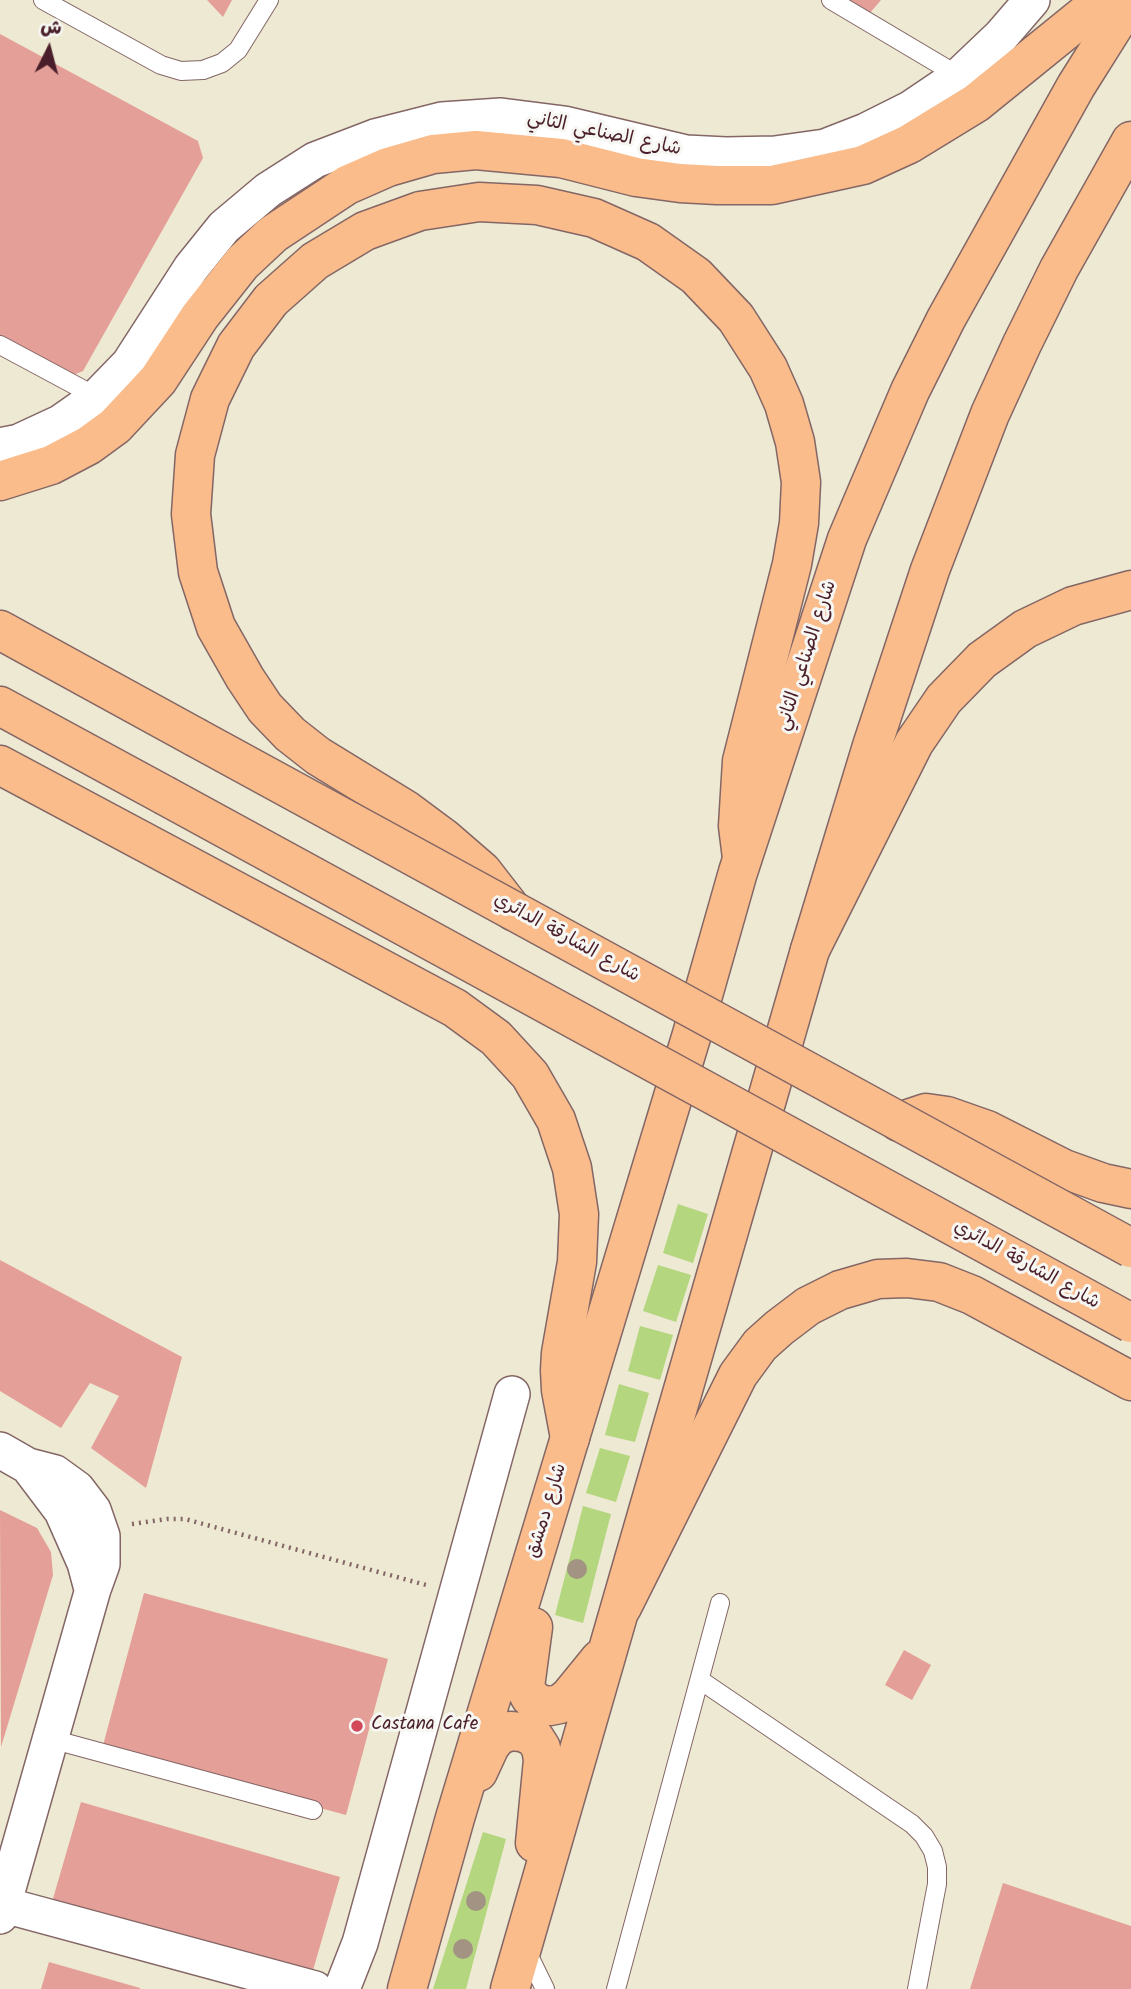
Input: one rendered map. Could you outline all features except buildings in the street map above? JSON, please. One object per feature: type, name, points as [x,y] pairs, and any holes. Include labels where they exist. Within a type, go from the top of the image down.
[{"type":"main road","points":[[0,481],[51,465],[89,445],[115,426],[158,380],[200,316],[242,263],[273,234],[357,180],[388,167],[433,154],[476,150],[561,158],[636,177],[717,185],[772,184],[863,165],[909,144],[976,103],[1103,0]]},
{"type":"main road","name":"شارع الصناعي الثاني","points":[[692,1034],[742,858],[847,539],[910,391],[994,229],[1076,86],[1130,0]]},
{"type":"main road","points":[[510,1989],[810,950],[872,746],[957,497],[1022,344],[1059,269],[1131,141]]},
{"type":"main road","points":[[513,911],[482,871],[445,839],[406,810],[318,756],[290,734],[265,708],[216,627],[198,572],[191,514],[195,455],[210,399],[236,346],[271,300],[315,261],[365,231],[420,211],[479,202],[537,205],[594,218],[648,242],[696,276],[736,318],[768,368],[784,404],[795,442],[801,482],[799,523],[792,564],[742,761],[738,826],[742,858]]},
{"type":"main road","points":[[810,950],[914,743],[944,699],[982,660],[1025,629],[1073,606],[1131,590]]},
{"type":"main road","name":"شارع الشارقة الدائري","points":[[0,630],[1131,1248]]},
{"type":"main road","name":"شارع الشارقة الدائري","points":[[0,706],[1131,1323]]},
{"type":"main road","points":[[0,765],[455,1008],[496,1038],[530,1075],[556,1120],[572,1168],[579,1214],[577,1262],[560,1370],[570,1438]]},
{"type":"main road","name":"شارع دمشق","points":[[407,1989],[692,1034]]},
{"type":"main road","points":[[899,1122],[926,1113],[947,1116],[987,1130],[1064,1168],[1131,1189]]},
{"type":"main road","points":[[622,1607],[738,1375],[760,1346],[779,1328],[808,1306],[840,1290],[878,1279],[907,1278],[939,1282],[996,1307],[1131,1381]]},
{"type":"main road","points":[[553,1493],[525,1677],[530,1697],[539,1704],[560,1704],[569,1697],[609,1648]]},
{"type":"main road","points":[[456,1818],[490,1746],[498,1736],[510,1731],[534,1737],[544,1760],[524,1946]]},
{"type":"street","name":"شارع الصناعي الثاني","points":[[0,446],[19,442],[60,423],[97,397],[130,364],[191,268],[224,227],[268,190],[315,160],[375,137],[442,120],[501,116],[564,124],[686,153],[775,154],[825,147],[866,131],[910,109],[959,76],[1002,36],[1032,0]]},
{"type":"street","points":[[342,1989],[360,1943],[512,1394]]},
{"type":"street","points":[[14,1458],[55,1473],[77,1489],[93,1510],[102,1536],[102,1564],[2,1911],[315,1989]]},
{"type":"street","points":[[14,1458],[62,1511],[85,1563],[93,1589]]},
{"type":"lane","points":[[43,0],[161,65],[181,71],[202,71],[222,63],[238,50],[269,0]]},
{"type":"lane","points":[[831,0],[959,76]]},
{"type":"lane","points":[[0,345],[97,397]]},
{"type":"lane","points":[[616,1989],[720,1603]]},
{"type":"lane","points":[[700,1680],[912,1824],[924,1836],[933,1851],[937,1884],[917,1989]]},
{"type":"lane","points":[[51,1739],[313,1810]]},
{"type":"lane","points":[[524,1946],[545,1989]]},
{"type":"path","points":[[102,1536],[130,1524],[167,1519],[185,1520],[456,1593]]},
{"type":"green space","points":[[678,1204],[708,1214],[693,1263],[663,1253]]},
{"type":"green space","points":[[658,1265],[691,1275],[676,1322],[643,1311]]},
{"type":"green space","points":[[640,1326],[673,1335],[660,1380],[628,1371]]},
{"type":"green space","points":[[619,1384],[649,1393],[635,1442],[605,1435]]},
{"type":"green space","points":[[600,1448],[630,1456],[616,1502],[586,1493]]},
{"type":"green space","points":[[583,1506],[611,1514],[583,1623],[555,1615]]},
{"type":"green space","points":[[483,1832],[506,1839],[466,1989],[433,1989]]},
{"type":"place","name":"Castana Cafe","points":[[357,1726]]}]
